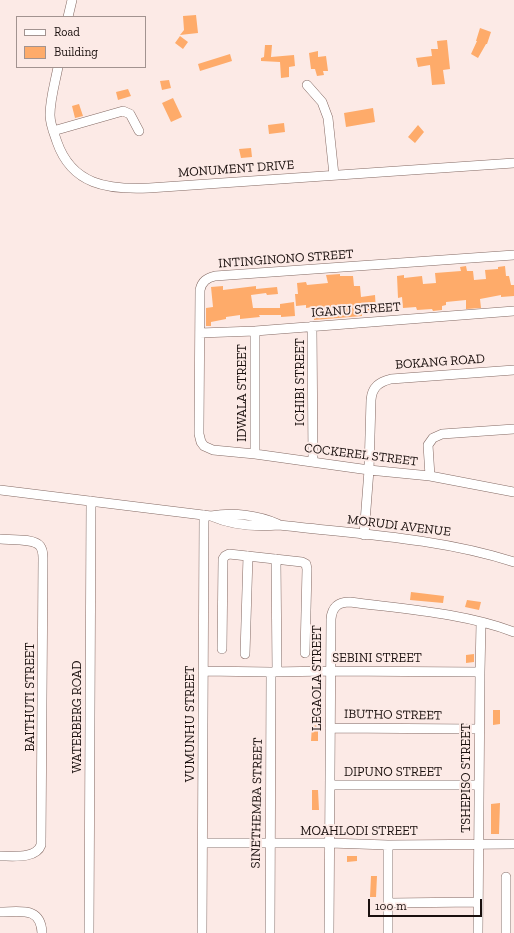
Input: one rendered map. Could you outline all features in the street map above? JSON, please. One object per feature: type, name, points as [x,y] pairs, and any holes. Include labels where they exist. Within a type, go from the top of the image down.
[{"type":"street","points":[[68,16],[72,0]]},
{"type":"street","name":"MONUMENT DRIVE","points":[[58,68],[52,96],[50,116],[53,131],[64,159],[80,176],[94,183],[107,187],[136,189],[514,162]]},
{"type":"street","points":[[308,85],[322,102],[328,118],[334,175]]},
{"type":"street","points":[[53,131],[123,111],[130,114],[139,131]]},
{"type":"street","name":"INTINGINONO STREET","points":[[204,446],[199,434],[200,290],[201,285],[206,279],[215,276],[514,255]]},
{"type":"street","name":"IGANU STREET","points":[[200,333],[255,331],[514,312]]},
{"type":"street","name":"ICHIBI STREET","points":[[312,326],[313,462]]},
{"type":"street","name":"IDWALA STREET","points":[[255,331],[256,454]]},
{"type":"street","name":"BOKANG ROAD","points":[[364,535],[371,395],[375,387],[379,383],[391,379],[514,370]]},
{"type":"street","points":[[430,476],[428,445],[437,435],[514,429]]},
{"type":"street","name":"COCKEREL STREET","points":[[204,446],[214,450],[256,454],[368,470],[430,476],[514,492]]},
{"type":"street","name":"MORUDI AVENUE","points":[[0,490],[207,515],[224,514],[246,516],[268,520],[280,525],[447,545],[480,552],[514,562]]},
{"type":"street","name":"WATERBERG ROAD","points":[[89,933],[91,501]]},
{"type":"street","name":"VUMUNHU STREET","points":[[202,933],[203,671],[207,515]]},
{"type":"street","name":"BAITHUTI STREET","points":[[0,539],[27,541],[37,544],[42,549],[43,558],[41,845],[40,849],[33,854],[0,856]]},
{"type":"street","points":[[222,648],[223,559],[229,554],[302,562],[306,564],[305,653]]},
{"type":"street","points":[[244,654],[248,556]]},
{"type":"street","name":"SINETHEMBA STREET","points":[[270,933],[270,843],[276,559]]},
{"type":"street","name":"LEGAOLA STREET","points":[[329,933],[331,613],[336,606],[341,603],[350,602],[450,616],[514,632]]},
{"type":"street","name":"TSHEPISO STREET","points":[[478,933],[481,623]]},
{"type":"street","name":"SEBINI STREET","points":[[203,671],[480,672]]},
{"type":"street","name":"IBUTHO STREET","points":[[330,728],[479,729]]},
{"type":"street","name":"DIPUNO STREET","points":[[330,785],[479,785]]},
{"type":"street","name":"MOAHLODI STREET","points":[[203,843],[330,843],[388,845],[479,843],[514,844]]},
{"type":"street","points":[[388,845],[388,933]]},
{"type":"street","points":[[506,877],[506,933]]},
{"type":"street","points":[[389,903],[478,902]]},
{"type":"street","points":[[0,912],[32,913],[40,920],[42,933]]},
{"type":"building","points":[[196,15],[198,33],[180,35],[184,30],[183,16]]},
{"type":"building","points":[[480,28],[491,32],[487,44],[478,58],[471,54],[477,41]]},
{"type":"building","points":[[180,36],[188,42],[183,49],[175,43]]},
{"type":"building","points":[[447,40],[450,69],[443,70],[445,84],[432,85],[430,65],[418,67],[416,58],[432,56],[431,49],[438,49],[437,41]]},
{"type":"building","points":[[265,45],[272,45],[271,57],[294,55],[295,66],[289,67],[289,77],[281,78],[280,62],[261,61],[261,58],[264,57]]},
{"type":"building","points":[[318,51],[318,57],[326,56],[328,71],[323,71],[324,75],[317,76],[315,69],[311,69],[309,53]]},
{"type":"building","points":[[230,54],[232,61],[200,71],[198,64]]},
{"type":"building","points":[[169,80],[171,88],[162,90],[160,81]]},
{"type":"building","points":[[128,89],[131,96],[118,100],[116,92]]},
{"type":"building","points":[[173,98],[182,117],[171,122],[162,103]]},
{"type":"building","points":[[79,104],[83,116],[75,118],[72,106]]},
{"type":"building","points":[[373,108],[375,122],[346,127],[344,113]]},
{"type":"building","points":[[284,123],[285,132],[269,134],[268,125]]},
{"type":"building","points":[[418,125],[424,132],[415,143],[408,137]]},
{"type":"building","points":[[251,148],[252,157],[241,158],[239,149]]},
{"type":"building","points":[[466,266],[467,271],[473,271],[474,280],[486,279],[485,270],[498,269],[498,267],[505,266],[506,276],[509,276],[511,285],[514,285],[514,296],[501,297],[501,295],[480,299],[481,308],[466,309],[466,300],[446,302],[446,305],[442,306],[442,310],[417,310],[416,307],[403,308],[402,297],[398,298],[397,276],[404,275],[404,278],[422,276],[423,284],[436,283],[435,273],[461,271],[460,267]]},
{"type":"building","points":[[340,274],[340,276],[353,276],[354,286],[360,286],[361,297],[375,295],[376,311],[362,312],[362,316],[314,320],[313,307],[306,308],[306,305],[296,306],[295,294],[298,294],[297,283],[306,282],[307,285],[328,283],[326,275]]},
{"type":"building","points":[[223,286],[223,290],[256,286],[256,289],[277,287],[278,294],[267,295],[266,293],[251,295],[253,308],[280,308],[280,304],[294,302],[295,316],[281,317],[281,315],[259,315],[260,317],[240,319],[240,315],[226,317],[226,319],[211,322],[211,326],[206,326],[206,308],[213,307],[211,287]]},
{"type":"building","points":[[411,592],[444,596],[443,603],[410,600]]},
{"type":"building","points":[[467,600],[481,602],[479,610],[465,607]]},
{"type":"building","points":[[474,654],[474,662],[466,663],[466,655]]},
{"type":"building","points":[[493,710],[500,710],[500,724],[493,725]]},
{"type":"building","points":[[318,725],[318,741],[311,741],[312,726]]},
{"type":"building","points":[[312,790],[318,790],[319,810],[312,810]]},
{"type":"building","points":[[500,803],[499,834],[491,834],[491,804]]},
{"type":"building","points":[[347,856],[357,856],[357,861],[347,862]]},
{"type":"building","points":[[371,876],[377,876],[376,897],[370,897]]}]
